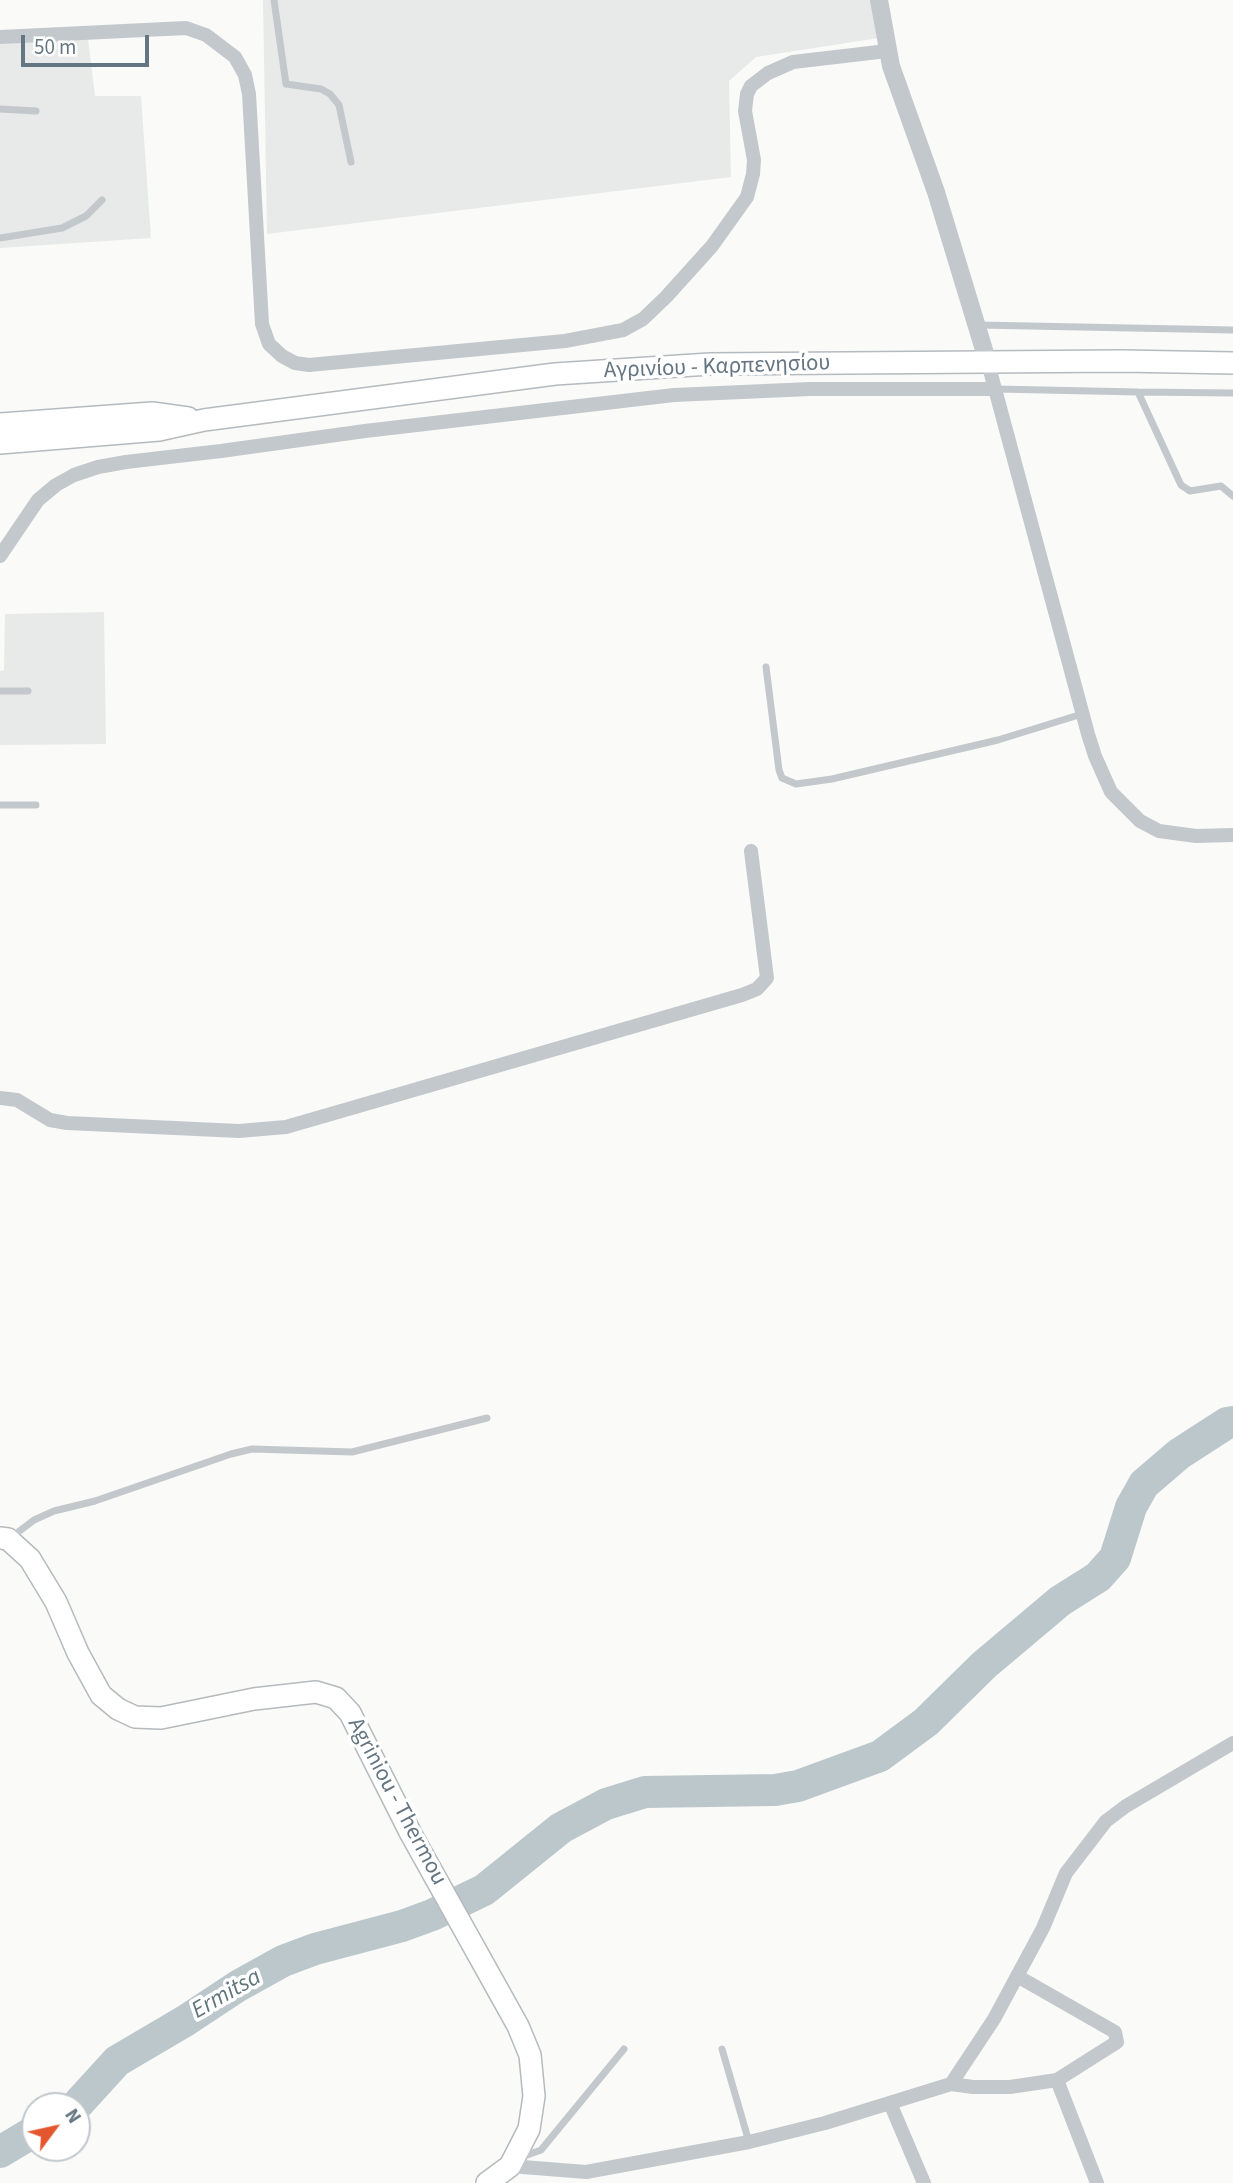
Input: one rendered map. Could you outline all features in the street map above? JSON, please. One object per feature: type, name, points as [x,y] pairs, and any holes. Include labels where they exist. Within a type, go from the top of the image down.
[{"type":"main road","name":"Αγρινίου - Καρπενησίου","points":[[0,443],[159,430],[204,419],[555,374],[710,364],[1122,361],[1233,363]]},
{"type":"main road","name":"Αγρινίου - Καρπενησίου","points":[[0,424],[152,413],[204,419]]},
{"type":"main road","name":"Agriniou - Thermou","points":[[4,1539],[30,1559],[56,1602],[78,1653],[101,1695],[118,1709],[135,1717],[161,1718],[254,1699],[316,1692],[336,1698],[356,1723],[411,1834],[518,2026],[530,2055],[533,2108],[529,2129],[513,2163],[487,2183]]},
{"type":"street","points":[[879,0],[887,51],[978,325],[1095,756],[1111,792],[1140,821],[1159,831],[1196,836],[1233,835]]},
{"type":"street","points":[[0,37],[186,28],[206,35],[236,57],[245,75],[249,94],[262,324],[269,344],[282,356],[295,363],[309,365],[565,341],[623,330],[643,319],[667,297],[703,256],[747,197],[754,160],[745,111],[745,102],[751,86],[768,73],[793,62],[887,51]]},
{"type":"street","points":[[0,556],[38,500],[56,485],[74,475],[98,467],[126,462],[220,452],[378,429],[674,396],[810,389],[995,389]]},
{"type":"street","points":[[0,1098],[17,1100],[50,1120],[67,1123],[239,1131],[286,1127],[742,995],[757,989],[767,978],[751,851]]},
{"type":"street","points":[[951,2084],[994,2019],[1043,1927],[1066,1873],[1106,1821],[1126,1806],[1233,1743]]},
{"type":"street","points":[[513,2163],[587,2178],[825,2123],[951,2084],[1010,2087],[1057,2080],[1117,2042],[1115,2032],[1017,1976]]},
{"type":"street","points":[[1057,2080],[1097,2183]]},
{"type":"street","points":[[890,2103],[924,2183]]},
{"type":"lane","points":[[274,0],[286,83],[321,89],[330,94],[339,105],[351,162]]},
{"type":"lane","points":[[0,109],[36,111]]},
{"type":"lane","points":[[0,238],[62,228],[86,216],[103,200]]},
{"type":"lane","points":[[978,325],[1233,330]]},
{"type":"lane","points":[[995,389],[1233,393]]},
{"type":"lane","points":[[1138,392],[1181,485],[1189,491],[1222,486],[1233,496]]},
{"type":"lane","points":[[766,667],[779,770],[782,778],[796,784],[832,779],[998,740],[1083,713]]},
{"type":"lane","points":[[0,691],[28,691]]},
{"type":"lane","points":[[0,805],[36,805]]},
{"type":"lane","points":[[4,1539],[54,1511],[95,1501],[231,1454],[252,1449],[352,1452],[487,1418]]},
{"type":"lane","points":[[513,2163],[541,2150],[624,2049]]},
{"type":"lane","points":[[722,2049],[749,2142]]},
{"type":"shaded area","points":[[263,0],[874,0],[879,38],[756,57],[729,81],[731,177],[267,234]]},
{"type":"shaded area","points":[[88,39],[95,96],[141,96],[151,238],[0,248],[0,43]]},
{"type":"shaded area","points":[[104,612],[106,744],[0,745],[0,671],[4,670],[5,614]]},
{"type":"waterway","points":[[89,2092],[117,2061],[238,1986],[283,1961],[315,1949],[402,1926],[484,1890],[561,1828],[606,1804],[645,1792],[775,1790],[798,1786],[880,1756],[926,1722],[984,1665],[1060,1601],[1098,1577],[1115,1558],[1131,1507],[1144,1484],[1179,1454],[1227,1423],[1233,1422]]},
{"type":"waterway","name":"Ermitsa","points":[[0,2152],[21,2139]]}]
